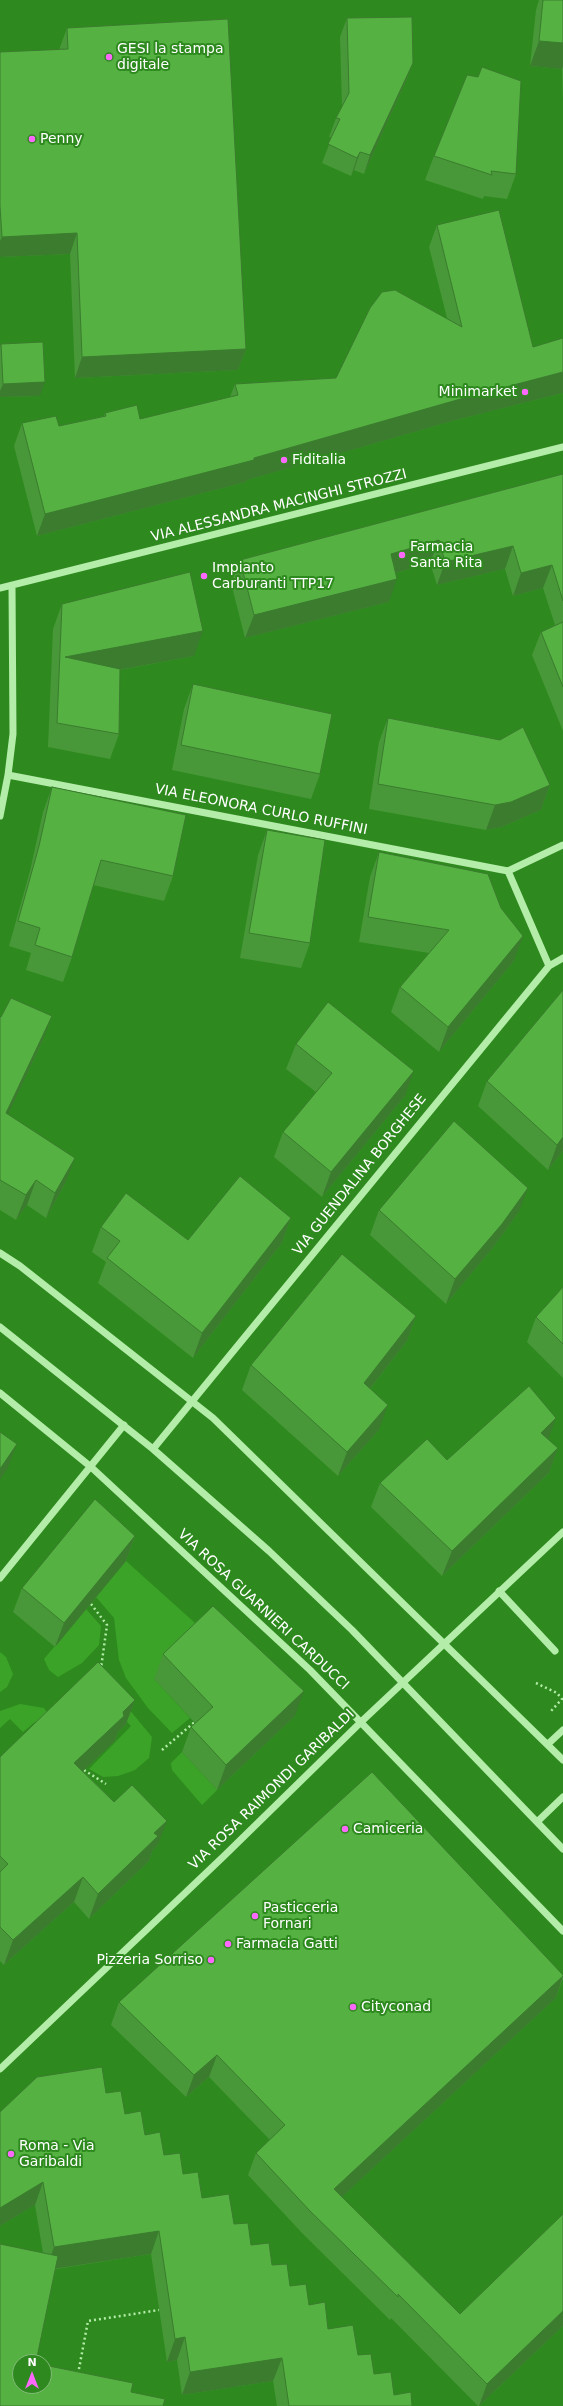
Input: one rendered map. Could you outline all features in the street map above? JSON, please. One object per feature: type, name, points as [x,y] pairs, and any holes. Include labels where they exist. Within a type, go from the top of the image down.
[{"type":"street","name":"VIA ALESSANDRA MACINGHI STROZZI","points":[[0,588],[563,447]]},
{"type":"street","points":[[0,816],[8,775],[13,734],[14,686],[12,585]]},
{"type":"street","name":"VIA ELEONORA CURLO RUFFINI","points":[[8,775],[508,871]]},
{"type":"street","points":[[563,844],[508,871],[549,966],[563,958]]},
{"type":"street","name":"VIA GUENDALINA BORGHESE","points":[[192,1401],[549,966]]},
{"type":"street","points":[[0,1253],[20,1266],[214,1418],[315,1515],[563,1760]]},
{"type":"street","points":[[0,1327],[153,1449],[274,1557],[403,1682],[563,1849]]},
{"type":"street","name":"VIA ROSA GUARNIERI CARDUCCI","points":[[0,1393],[91,1467],[310,1670],[563,1931]]},
{"type":"street","points":[[153,1449],[192,1401]]},
{"type":"street","points":[[0,1578],[124,1425]]},
{"type":"street","name":"VIA ROSA RAIMONDI GARIBALDI","points":[[0,2069],[224,1856],[361,1722],[563,1532]]},
{"type":"street","points":[[499,1591],[555,1651]]},
{"type":"street","points":[[548,1744],[563,1730]]},
{"type":"street","points":[[537,1822],[563,1797]]},
{"type":"path","points":[[91,1604],[107,1625],[100,1675]]},
{"type":"path","points":[[536,1683],[557,1693],[562,1699],[547,1715]]},
{"type":"path","points":[[162,1750],[201,1716]]},
{"type":"path","points":[[84,1770],[106,1784]]},
{"type":"path","points":[[77,2381],[88,2321],[159,2310]]},
{"type":"green space","points":[[126,1561],[204,1631],[154,1679],[190,1718],[172,1733],[148,1708],[126,1678],[119,1660],[114,1618],[96,1597]]},
{"type":"green space","points":[[86,1609],[101,1626],[99,1645],[82,1663],[58,1677],[49,1670],[44,1659]]},
{"type":"green space","points":[[0,1652],[6,1657],[13,1674],[7,1687],[0,1692]]},
{"type":"green space","points":[[92,1684],[118,1696],[152,1737],[149,1758],[135,1770],[118,1776],[103,1777],[89,1769],[131,1726]]},
{"type":"green space","points":[[20,1704],[44,1708],[50,1717],[41,1728],[35,1722],[23,1732],[10,1719],[0,1728],[0,1711]]},
{"type":"green space","points":[[182,1752],[217,1790],[202,1805],[172,1770],[171,1763]]},
{"type":"building","points":[[543,0],[563,0],[563,43],[539,41]]},
{"type":"building","points":[[412,17],[413,63],[370,155],[360,152],[357,158],[328,144],[340,119],[336,118],[349,93],[347,18]]},
{"type":"building","points":[[228,19],[246,349],[82,357],[77,233],[2,237],[0,206],[0,52],[68,49],[67,28]]},
{"type":"building","points":[[482,67],[521,81],[516,174],[491,171],[492,175],[434,156],[467,75],[478,77]]},
{"type":"building","points":[[499,210],[533,347],[563,338],[563,372],[464,398],[254,458],[254,460],[45,514],[22,423],[56,416],[59,426],[106,416],[105,413],[137,405],[140,419],[238,395],[235,384],[336,378],[370,308],[382,292],[395,290],[462,327],[437,225]]},
{"type":"building","points":[[43,342],[45,382],[3,384],[1,344]]},
{"type":"building","points":[[563,474],[563,601],[552,565],[521,573],[513,546],[445,562],[439,540],[391,554],[397,579],[254,615],[240,560]]},
{"type":"building","points":[[190,572],[203,631],[65,657],[120,669],[119,734],[57,723],[62,604]]},
{"type":"building","points":[[563,622],[563,687],[541,632]]},
{"type":"building","points":[[193,684],[332,714],[320,774],[181,745]]},
{"type":"building","points":[[388,718],[500,740],[523,727],[550,785],[511,802],[495,805],[378,784]]},
{"type":"building","points":[[52,787],[186,815],[173,876],[101,860],[72,957],[35,945],[40,928],[18,921],[39,846]]},
{"type":"building","points":[[267,830],[325,840],[310,943],[249,933]]},
{"type":"building","points":[[379,852],[488,874],[501,908],[523,936],[448,1027],[400,987],[449,930],[368,917]]},
{"type":"building","points":[[563,990],[563,1137],[557,1145],[487,1081]]},
{"type":"building","points":[[11,998],[52,1016],[6,1113],[75,1158],[55,1193],[36,1180],[26,1195],[0,1180],[0,1017]]},
{"type":"building","points":[[328,1002],[414,1071],[331,1172],[283,1132],[332,1073],[296,1044]]},
{"type":"building","points":[[454,1121],[528,1188],[502,1224],[455,1279],[379,1210]]},
{"type":"building","points":[[240,1176],[291,1218],[202,1333],[107,1258],[120,1241],[101,1227],[126,1193],[188,1240]]},
{"type":"building","points":[[342,1254],[416,1316],[364,1383],[388,1405],[347,1452],[251,1365]]},
{"type":"building","points":[[563,1287],[563,1344],[536,1317]]},
{"type":"building","points":[[529,1386],[556,1418],[541,1433],[558,1448],[452,1551],[380,1483],[427,1439],[447,1460]]},
{"type":"building","points":[[0,1432],[17,1444],[0,1469]]},
{"type":"building","points":[[95,1499],[135,1536],[64,1623],[22,1588]]},
{"type":"building","points":[[213,1606],[304,1691],[226,1765],[191,1727],[213,1707],[163,1654]]},
{"type":"building","points":[[98,1662],[135,1700],[123,1712],[124,1716],[74,1763],[114,1802],[132,1785],[167,1821],[154,1833],[158,1836],[98,1894],[83,1877],[13,1940],[0,1927],[0,1872],[8,1864],[0,1856],[0,1757]]},
{"type":"building","points":[[372,1772],[563,1975],[334,2189],[460,2314],[563,2214],[563,2311],[487,2384],[398,2294],[398,2297],[310,2211],[256,2153],[285,2125],[217,2055],[194,2075],[119,2002]]},
{"type":"building","points":[[102,2067],[106,2093],[121,2091],[125,2114],[141,2111],[145,2135],[160,2132],[164,2155],[180,2153],[183,2174],[198,2172],[202,2198],[229,2194],[234,2224],[248,2223],[251,2245],[269,2243],[272,2265],[287,2264],[290,2286],[306,2284],[309,2305],[325,2302],[328,2329],[353,2325],[358,2355],[371,2354],[374,2374],[391,2372],[394,2395],[411,2392],[412,2406],[289,2406],[282,2358],[190,2372],[185,2337],[175,2339],[159,2231],[54,2247],[43,2182],[0,2208],[0,2112],[37,2077]]},
{"type":"building","points":[[0,2244],[58,2256],[38,2354],[12,2354],[12,2394],[52,2394],[52,2367],[133,2383],[131,2392],[165,2399],[163,2406],[0,2406]]},
{"type":"place","name":"GESI la stampa digitale","points":[[109,57]]},
{"type":"place","name":"Penny","points":[[32,139]]},
{"type":"place","name":"Minimarket","points":[[525,392]]},
{"type":"place","name":"Fiditalia","points":[[284,460]]},
{"type":"place","name":"Farmacia Santa Rita","points":[[402,555]]},
{"type":"place","name":"Impianto Carburanti TTP17","points":[[204,576]]},
{"type":"place","name":"Camiceria","points":[[345,1829]]},
{"type":"place","name":"Pasticceria Fornari","points":[[255,1916]]},
{"type":"place","name":"Farmacia Gatti","points":[[228,1944]]},
{"type":"place","name":"Pizzeria Sorriso","points":[[211,1960]]},
{"type":"place","name":"Cityconad","points":[[353,2007]]},
{"type":"place","name":"Roma - Via Garibaldi","points":[[11,2154]]}]
